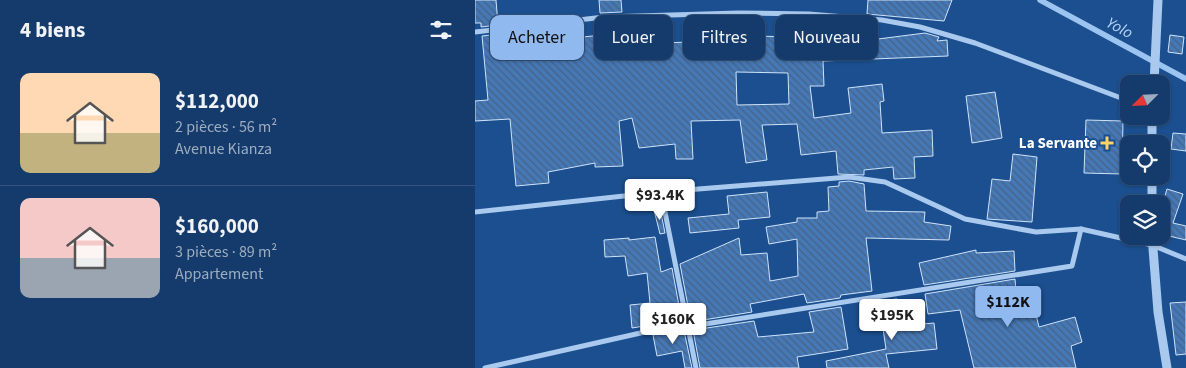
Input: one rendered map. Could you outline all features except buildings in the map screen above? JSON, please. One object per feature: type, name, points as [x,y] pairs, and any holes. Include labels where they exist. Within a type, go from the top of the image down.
[{"type":"street","points":[[1154,75],[1158,0]]},
{"type":"street","points":[[475,32],[604,17],[737,13],[809,14],[882,20],[919,27],[975,43],[1120,98]]},
{"type":"street","points":[[475,212],[661,192],[849,177],[885,182],[965,219],[1036,232],[1081,229],[1120,236]]},
{"type":"street","points":[[661,192],[686,327],[696,368]]},
{"type":"street","points":[[485,368],[676,325],[686,327],[1072,266],[1081,229]]},
{"type":"street","points":[[1152,245],[1167,368]]},
{"type":"street","points":[[1159,245],[1186,260]]},
{"type":"waterway","name":"Yolo","points":[[1040,0],[1186,79]]},
{"type":"place","name":"La Servante","points":[[1107,143]]}]
